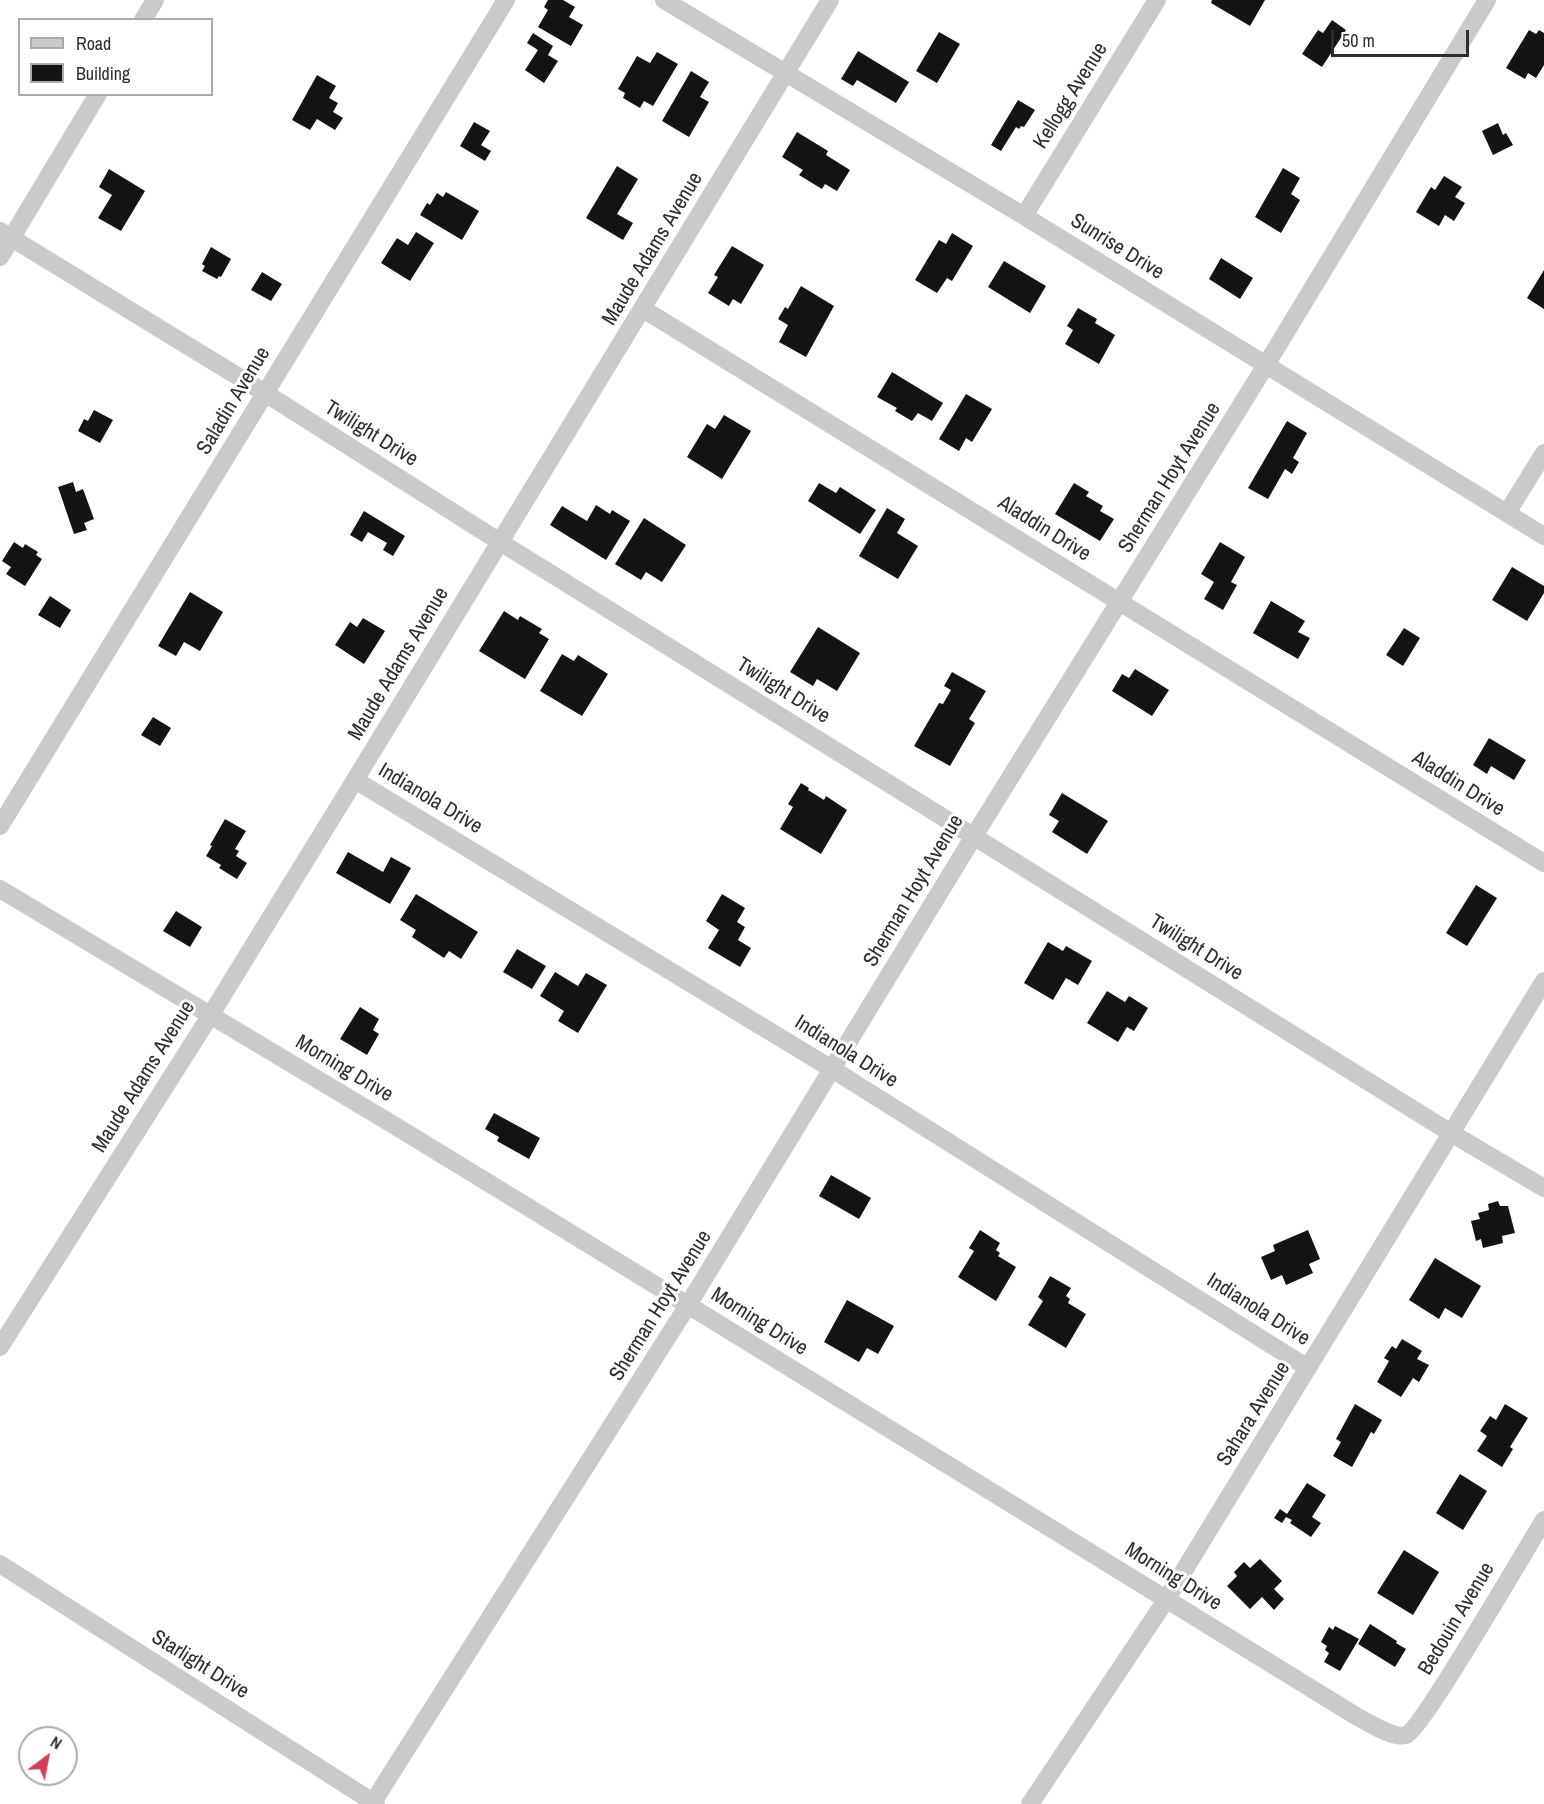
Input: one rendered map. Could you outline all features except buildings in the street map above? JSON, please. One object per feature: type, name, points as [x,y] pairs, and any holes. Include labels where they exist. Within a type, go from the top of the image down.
[{"type":"street","points":[[145,18],[155,0]]},
{"type":"street","name":"Saladin Avenue","points":[[0,826],[506,0]]},
{"type":"street","name":"Sunrise Drive","points":[[664,0],[1024,216],[1544,536]]},
{"type":"street","name":"Maude Adams Avenue","points":[[0,1347],[210,1016],[356,780],[830,0]]},
{"type":"street","name":"Kellogg Avenue","points":[[1024,216],[1156,0]]},
{"type":"street","name":"Sherman Hoyt Avenue","points":[[375,1803],[688,1305],[974,836],[1266,365],[1487,0]]},
{"type":"street","points":[[0,257],[6,234],[97,96]]},
{"type":"street","name":"Twilight Drive","points":[[6,234],[265,393],[500,542],[1451,1133],[1544,1188]]},
{"type":"street","name":"Aladdin Drive","points":[[643,309],[1544,863]]},
{"type":"street","points":[[1507,513],[1544,453]]},
{"type":"street","name":"Indianola Drive","points":[[356,780],[832,1070],[1308,1368]]},
{"type":"street","name":"Morning Drive","points":[[0,889],[397,1127],[1356,1716],[1393,1735],[1403,1736]]},
{"type":"street","name":"Sahara Avenue","points":[[1030,1804],[1166,1600],[1544,981]]},
{"type":"street","name":"Bedouin Avenue","points":[[1403,1736],[1410,1734],[1443,1686],[1544,1520]]},
{"type":"street","name":"Starlight Drive","points":[[0,1564],[375,1803]]}]
